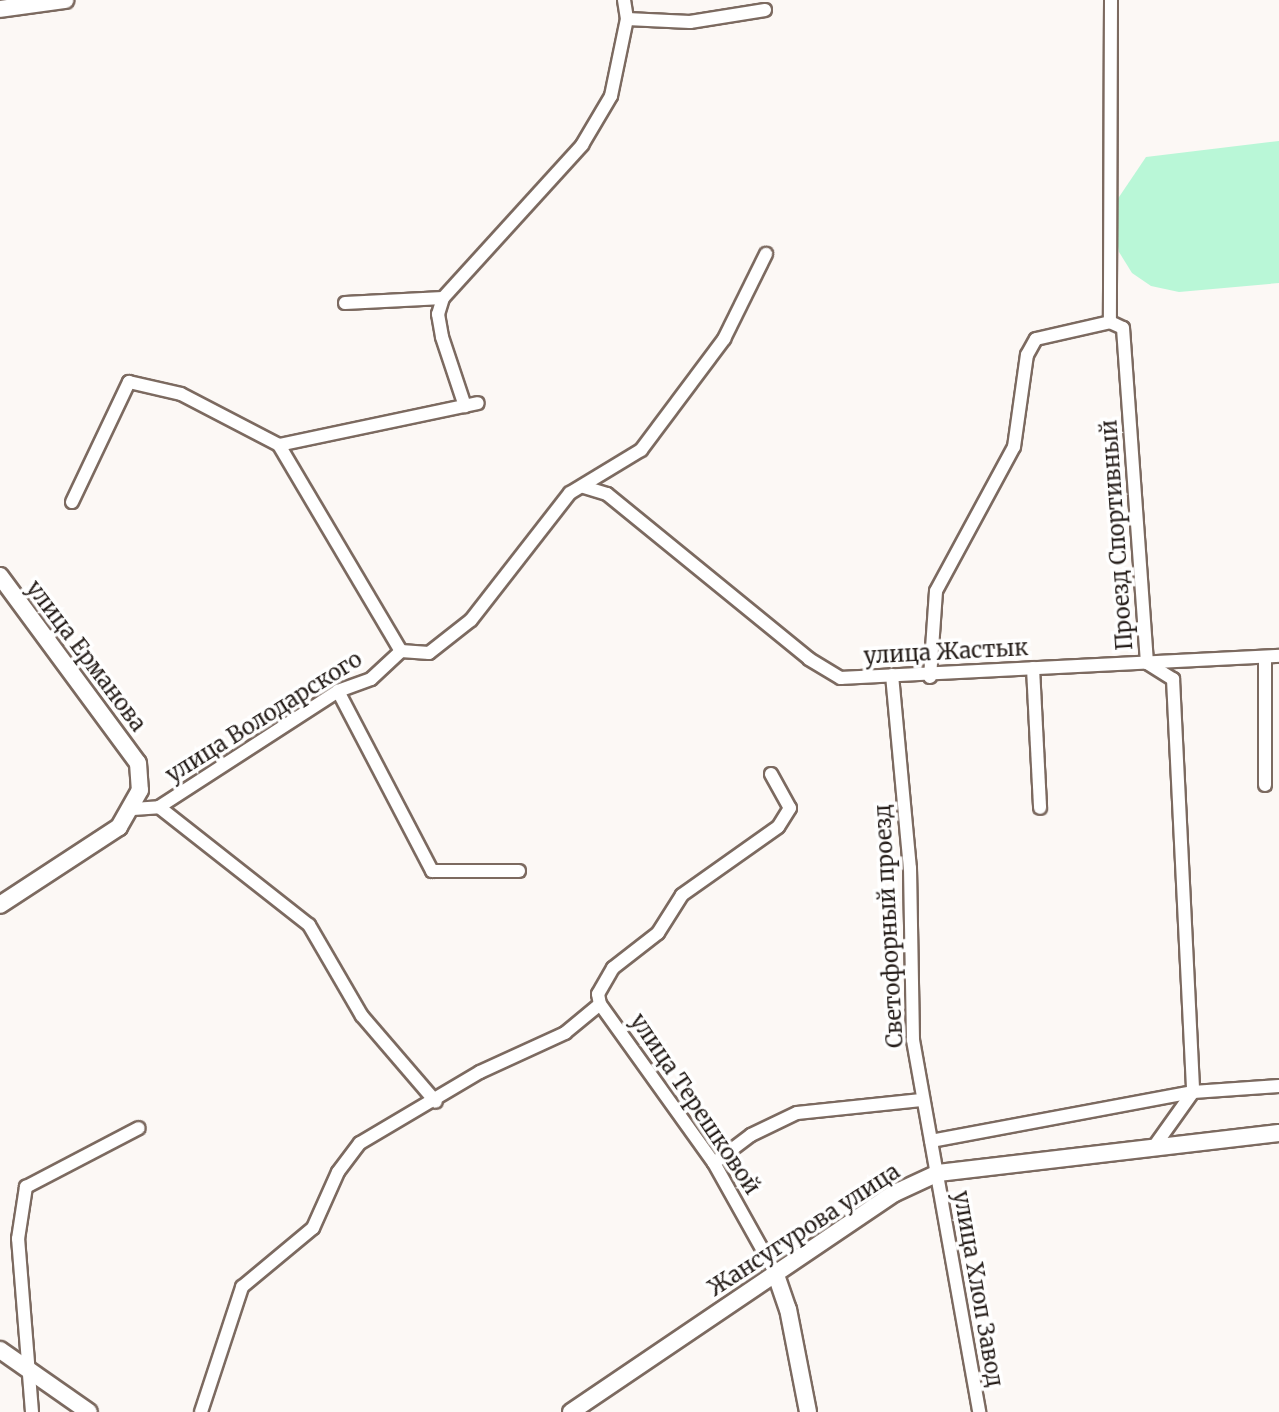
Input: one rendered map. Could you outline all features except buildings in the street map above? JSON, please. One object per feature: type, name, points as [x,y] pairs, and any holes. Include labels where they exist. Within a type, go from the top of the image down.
[{"type":"street","points":[[0,9],[65,0]]},
{"type":"street","points":[[279,445],[471,405],[442,337],[438,314],[443,298],[582,145],[611,96],[627,19],[624,0]]},
{"type":"street","name":"Проезд Спортивный","points":[[1111,0],[1108,139],[1110,322],[1123,328],[1147,663],[1173,679],[1193,1092]]},
{"type":"street","points":[[627,19],[690,22],[765,10]]},
{"type":"street","points":[[72,502],[129,382],[181,394],[279,445],[401,651],[429,653],[471,620],[570,493],[584,487],[650,439],[724,339],[766,254]]},
{"type":"street","points":[[345,303],[443,298]]},
{"type":"street","points":[[930,677],[936,591],[1014,447],[1027,355],[1036,339],[1110,322]]},
{"type":"street","name":"улица Жастык","points":[[584,487],[607,494],[809,659],[841,678],[892,675],[930,677],[1033,668],[1279,656]]},
{"type":"street","name":"улица Ерманова","points":[[0,576],[138,763],[140,790],[133,809]]},
{"type":"street","name":"улица Володарского","points":[[133,809],[159,807],[338,691],[371,679],[401,651]]},
{"type":"street","points":[[1265,657],[1265,785]]},
{"type":"street","points":[[1033,668],[1040,808]]},
{"type":"street","name":"Светофорный проезд","points":[[892,675],[910,868],[913,1040],[921,1100],[938,1173]]},
{"type":"street","points":[[338,691],[432,871],[519,871]]},
{"type":"street","points":[[201,1412],[242,1287],[313,1228],[338,1172],[360,1143],[436,1102],[480,1072],[565,1033],[600,1004],[603,980],[658,933],[682,895],[778,827],[790,808],[771,774]]},
{"type":"street","points":[[159,807],[309,925],[362,1016],[436,1102]]},
{"type":"street","points":[[0,905],[119,827],[133,809]]},
{"type":"street","name":"улица Терешковой","points":[[600,1004],[714,1163],[775,1272],[788,1309],[808,1412]]},
{"type":"street","points":[[931,1141],[1193,1092],[1279,1086]]},
{"type":"street","points":[[1153,1148],[1193,1092]]},
{"type":"street","points":[[714,1163],[751,1135],[797,1113],[921,1100]]},
{"type":"street","points":[[32,1412],[18,1239],[26,1187],[139,1128]]},
{"type":"street","name":"Жансугурова улица","points":[[571,1412],[895,1193],[938,1173],[1279,1133]]},
{"type":"street","name":"улица Хлоп Завод","points":[[938,1173],[979,1412]]},
{"type":"street","points":[[0,1350],[89,1412]]},
{"type":"green space","points":[[1279,141],[1279,283],[1179,292],[1151,286],[1132,273],[1119,252],[1114,226],[1117,200],[1146,157]]}]
